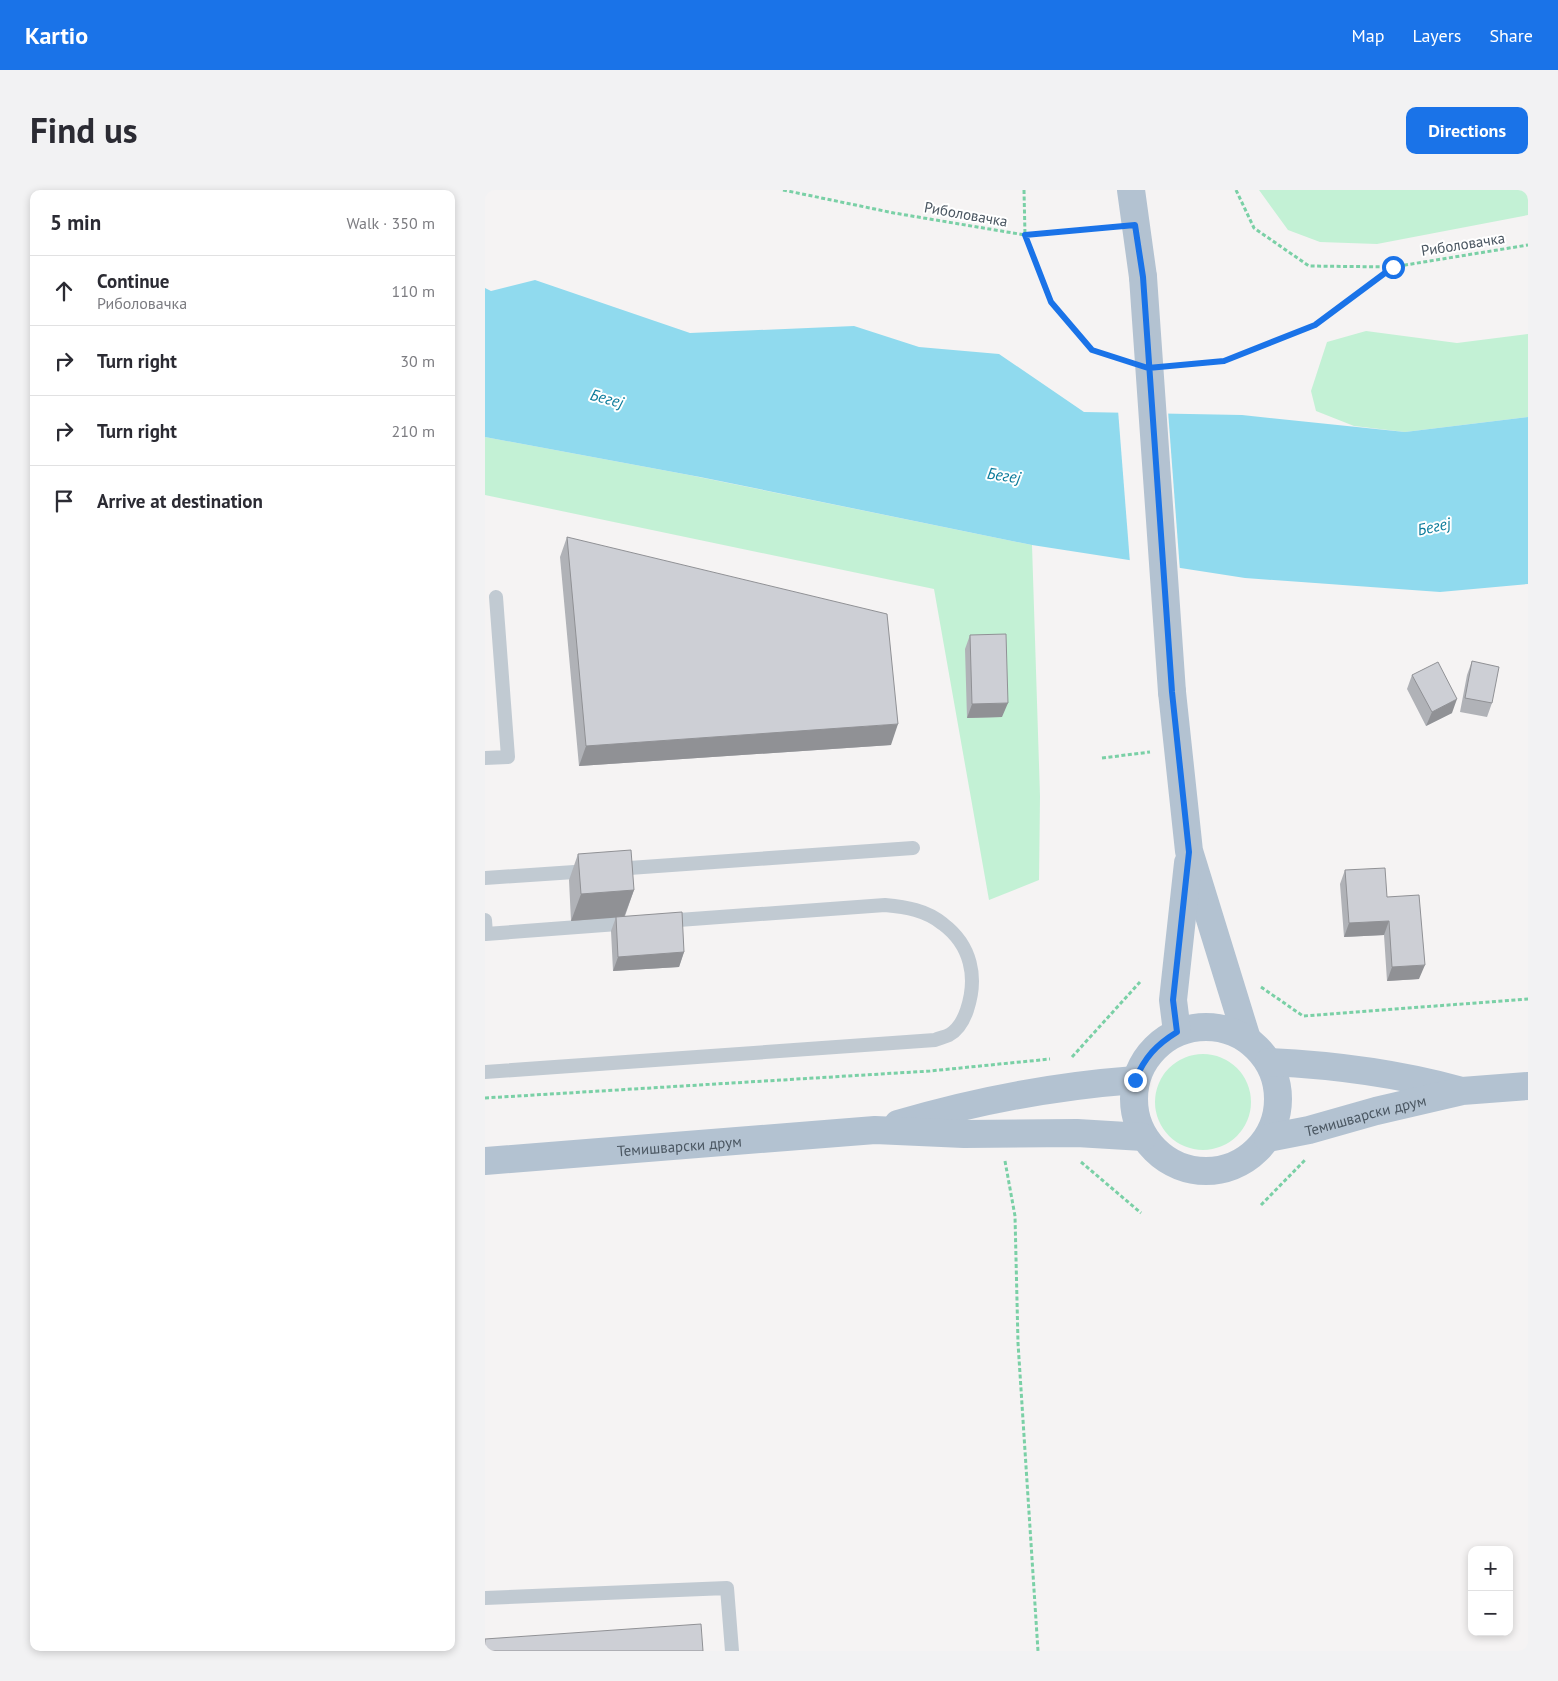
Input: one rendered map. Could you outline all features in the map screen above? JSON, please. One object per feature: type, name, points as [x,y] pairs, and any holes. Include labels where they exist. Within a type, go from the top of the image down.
[{"type":"main road","points":[[1131,190],[1143,277],[1172,692],[1189,852],[1247,1039]]},
{"type":"main road","points":[[1177,1032],[1173,1000],[1189,852]]},
{"type":"main road","points":[[1201,1026],[1225,1029],[1247,1039],[1269,1062],[1277,1083],[1279,1102],[1275,1121],[1267,1138],[1248,1159],[1221,1170],[1192,1170],[1165,1159],[1143,1137],[1135,1118],[1133,1099],[1135,1080],[1144,1060],[1158,1044],[1177,1032],[1201,1026]]},
{"type":"main road","name":"Темишварски друм","points":[[1269,1062],[1305,1063],[1411,1077],[1462,1090]]},
{"type":"main road","name":"Темишварски друм","points":[[875,1130],[931,1114],[997,1100],[1085,1084],[1135,1080]]},
{"type":"main road","name":"Темишварски друм","points":[[1267,1138],[1309,1130],[1462,1090],[1528,1086]]},
{"type":"main road","name":"Темишварски друм","points":[[485,1161],[875,1130],[1001,1134],[1077,1133],[1143,1137]]},
{"type":"lane","points":[[485,758],[508,757],[496,597]]},
{"type":"lane","points":[[485,878],[913,848]]},
{"type":"lane","points":[[485,920],[486,934],[885,905],[908,907],[928,914],[957,937],[972,967],[973,984],[971,998],[958,1027],[950,1035],[935,1040],[485,1072]]},
{"type":"lane","points":[[485,1598],[727,1588],[731,1651]]},
{"type":"path","name":"Риболовачка","points":[[783,190],[894,213],[1025,235],[1051,302],[1092,350],[1129,362]]},
{"type":"path","points":[[1025,190],[1025,235],[1135,225]]},
{"type":"path","points":[[1236,190],[1254,228],[1309,266],[1393,267]]},
{"type":"path","name":"Риболовачка","points":[[1176,366],[1224,361],[1315,325],[1393,267],[1528,245]]},
{"type":"path","points":[[1102,758],[1178,748]]},
{"type":"path","points":[[1063,1058],[1073,1057],[1140,982]]},
{"type":"path","points":[[1256,983],[1303,1016],[1528,999]]},
{"type":"path","points":[[485,1098],[930,1071],[1053,1059]]},
{"type":"path","points":[[1001,1134],[1015,1216],[1018,1343],[1038,1651]]},
{"type":"path","points":[[1261,1205],[1311,1155]]},
{"type":"path","points":[[1078,1160],[1141,1213]]},
{"type":"green space","points":[[1259,190],[1528,190],[1528,215],[1377,244],[1320,242],[1288,230]]},
{"type":"green space","points":[[1366,331],[1457,343],[1528,334],[1528,417],[1405,432],[1354,426],[1316,411],[1311,391],[1327,342]]},
{"type":"green space","points":[[485,437],[689,475],[1032,545],[1040,796],[1039,880],[989,900],[934,589],[485,495]]},
{"type":"green space","points":[[1203,1054],[1221,1058],[1237,1068],[1247,1084],[1251,1102],[1247,1120],[1237,1136],[1221,1146],[1203,1150],[1185,1146],[1169,1136],[1159,1120],[1155,1102],[1159,1084],[1169,1068],[1185,1058]]},
{"type":"water","name":"Бегеј","points":[[535,280],[690,333],[854,326],[919,347],[999,354],[1084,412],[1242,415],[1405,432],[1528,417],[1528,584],[1440,592],[1245,578],[1032,545],[700,477],[485,437],[485,288],[491,291]]},
{"type":"pier","points":[[1118,410],[1168,411],[1180,571],[1130,563]]},
{"type":"building","points":[[567,537],[887,614],[898,724],[586,746]]},
{"type":"building","points":[[1006,634],[1008,703],[972,704],[970,635]]},
{"type":"building","points":[[1472,661],[1499,667],[1492,703],[1465,698]]},
{"type":"building","points":[[1438,662],[1457,699],[1432,712],[1412,675]]},
{"type":"building","points":[[631,850],[634,890],[581,894],[578,854]]},
{"type":"building","points":[[1385,868],[1387,897],[1419,895],[1425,965],[1392,967],[1389,921],[1349,923],[1345,870]]},
{"type":"building","points":[[682,912],[684,952],[618,957],[616,917]]},
{"type":"building","points":[[701,1624],[703,1651],[485,1651],[485,1639]]},
{"type":"route","points":[[1135,1080],[1144,1060],[1158,1044],[1177,1032],[1173,1000],[1189,852],[1172,692],[1143,277],[1135,225],[1025,235],[1051,302],[1092,350],[1148,368],[1224,361],[1315,325],[1393,267]]}]
